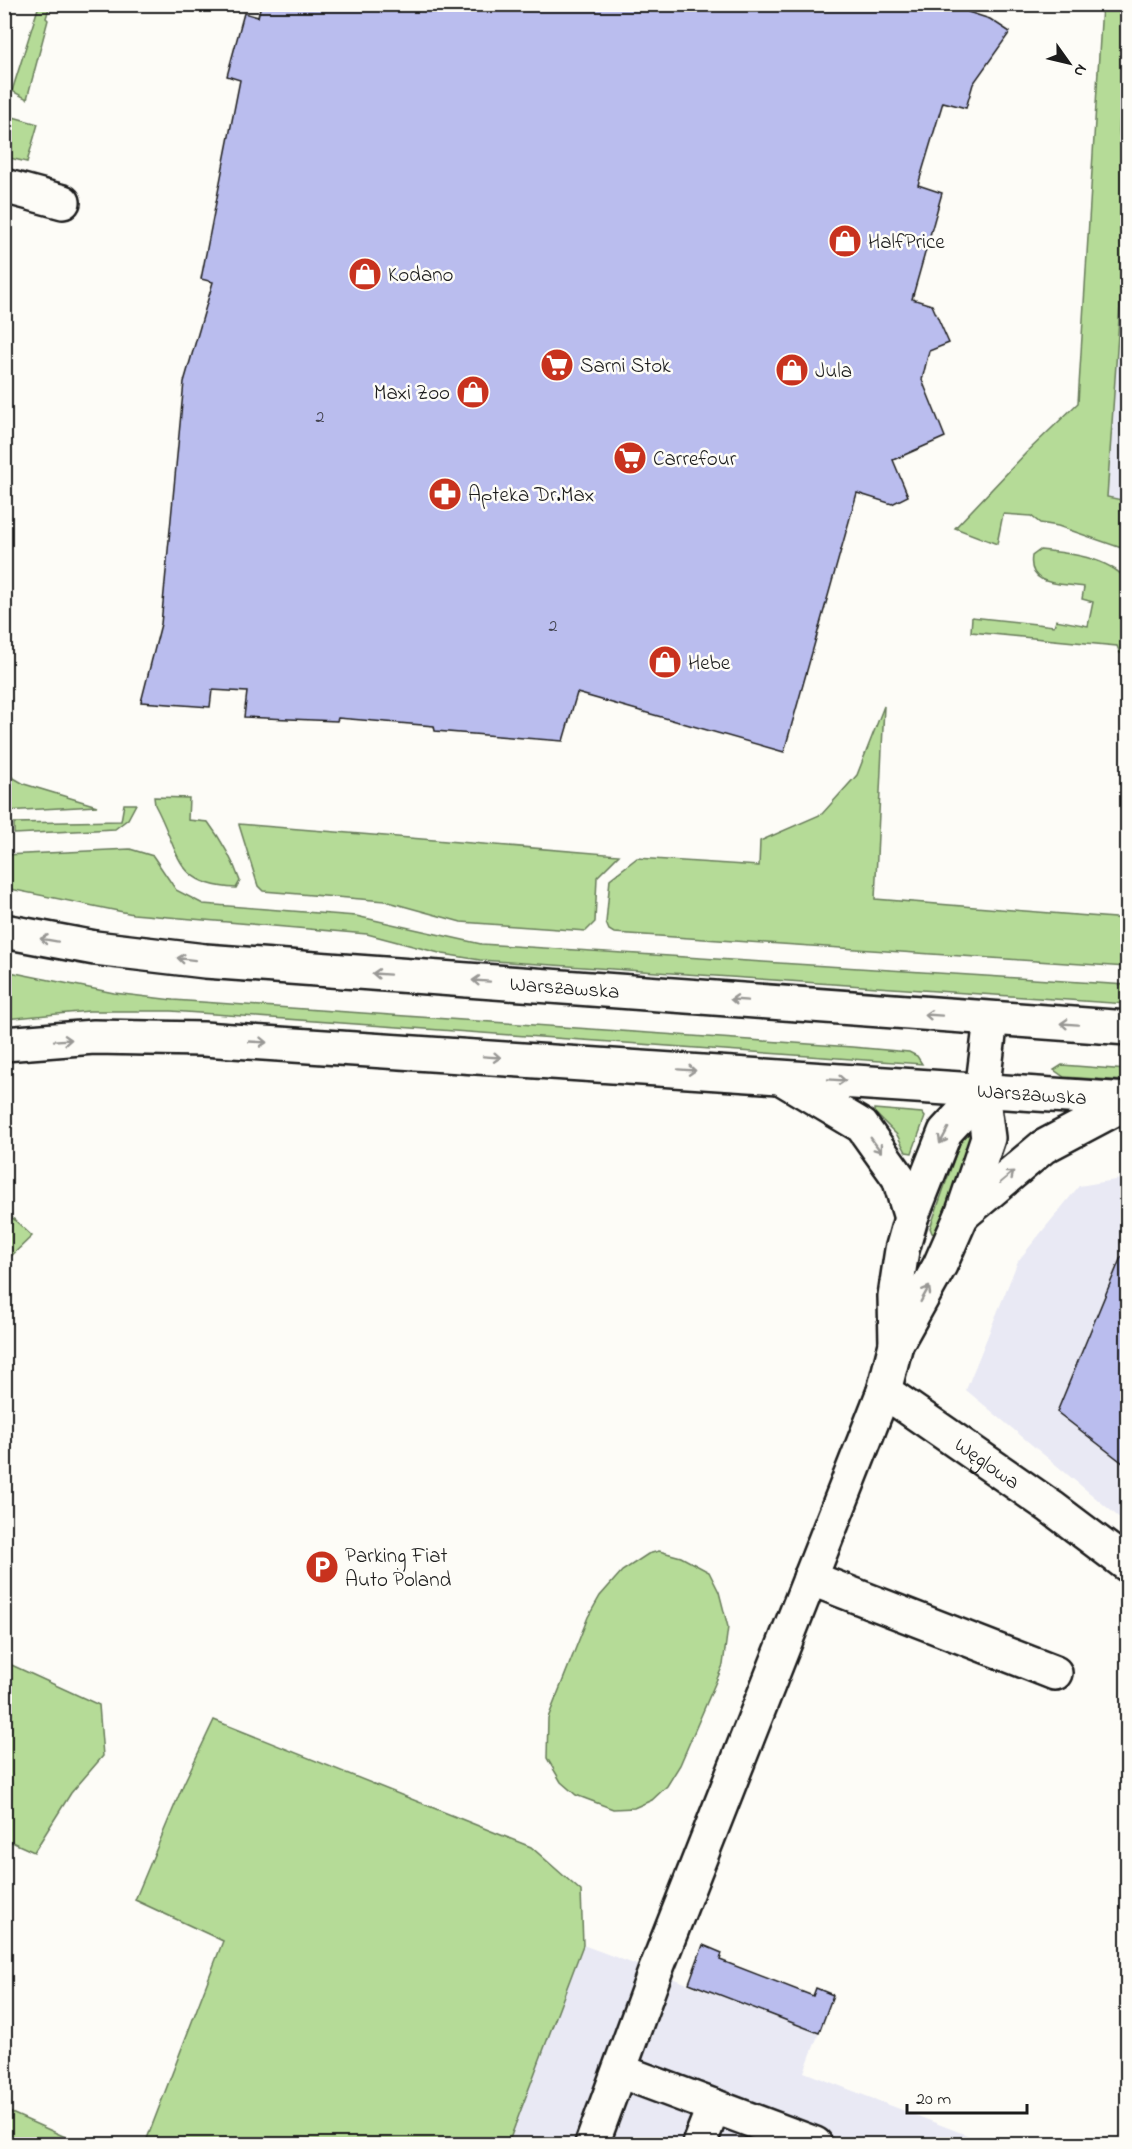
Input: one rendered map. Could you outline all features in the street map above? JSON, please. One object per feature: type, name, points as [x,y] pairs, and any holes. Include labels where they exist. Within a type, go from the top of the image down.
[{"type":"main road","points":[[4,186],[63,202]]},
{"type":"main road","name":"Warszawska","points":[[4,931],[95,948],[204,962],[1128,1028]]},
{"type":"main road","points":[[896,1344],[925,1294],[962,1215],[988,1138],[982,1092],[991,1019]]},
{"type":"main road","name":"Warszawska","points":[[4,1044],[94,1037],[203,1039],[1128,1101]]},
{"type":"main road","points":[[778,1076],[862,1126],[899,1178],[911,1218]]},
{"type":"main road","points":[[592,2145],[655,1972],[884,1391],[896,1344],[895,1296],[902,1250],[911,1218],[945,1132],[982,1092]]},
{"type":"main road","points":[[962,1215],[1043,1147],[1128,1101]]},
{"type":"main road","name":"Węglowa","points":[[884,1391],[1050,1507],[1128,1565]]},
{"type":"main road","points":[[810,1578],[1055,1673]]},
{"type":"main road","points":[[620,2070],[815,2145]]},
{"type":"main road","points":[[699,2145],[714,2106]]},
{"type":"shaded area","points":[[1102,5],[1127,5],[1127,511],[1119,510],[1044,434],[1078,403]]},
{"type":"shaded area","points":[[1127,1178],[1127,1524],[966,1390],[1018,1261],[1079,1186]]},
{"type":"shaded area","points":[[583,1945],[819,2033],[804,2072],[990,2144],[508,2144]]},
{"type":"green space","points":[[39,5],[50,5],[27,99],[12,91]]},
{"type":"green space","points":[[1102,5],[1128,5],[1119,131],[1127,201],[1107,497],[1127,501],[1127,550],[1058,526],[1040,523],[1031,516],[1003,514],[997,544],[955,528],[1026,453],[1078,403]]},
{"type":"green space","points":[[13,117],[38,124],[27,162],[5,157],[5,141]]},
{"type":"green space","points":[[1040,550],[1098,561],[1119,572],[1127,580],[1127,654],[1120,653],[1117,646],[971,632],[972,617],[1054,626],[1056,620],[1088,626],[1093,602],[1082,599],[1084,587],[1056,584],[1040,578],[1032,566],[1032,556]]},
{"type":"green space","points":[[884,706],[875,899],[1127,919],[1127,967],[614,933],[609,930],[606,923],[610,879],[637,858],[759,866],[760,841],[822,814],[857,775]]},
{"type":"green space","points":[[5,773],[24,784],[97,806],[5,811]]},
{"type":"green space","points":[[154,797],[189,798],[188,820],[208,822],[213,829],[237,873],[240,881],[236,888],[215,886],[200,881],[190,873],[175,852],[155,805]]},
{"type":"green space","points":[[124,804],[136,804],[128,819],[115,829],[14,834],[14,823],[121,821]]},
{"type":"green space","points":[[239,824],[619,855],[597,877],[595,922],[586,931],[461,922],[385,901],[263,891],[258,886]]},
{"type":"green space","points":[[130,849],[153,856],[176,890],[203,904],[356,916],[481,944],[1127,985],[1127,1004],[480,960],[443,954],[367,934],[133,914],[5,888],[5,855]]},
{"type":"green space","points":[[5,971],[114,993],[173,1000],[852,1047],[909,1052],[917,1056],[922,1064],[171,1011],[89,1011],[5,1019]]},
{"type":"green space","points":[[1062,1065],[1127,1070],[1127,1081],[1064,1077],[1054,1070]]},
{"type":"green space","points":[[874,1109],[922,1113],[925,1117],[912,1153],[906,1152],[897,1135],[874,1112]]},
{"type":"green space","points":[[967,1131],[973,1133],[973,1147],[936,1235],[930,1228],[960,1142]]},
{"type":"green space","points":[[4,1210],[32,1236],[5,1262],[4,1262]]},
{"type":"green space","points":[[659,1551],[681,1557],[709,1572],[719,1592],[728,1627],[723,1665],[680,1765],[667,1786],[652,1800],[634,1808],[613,1809],[576,1795],[561,1782],[547,1758],[548,1718],[588,1617],[600,1596],[622,1571],[648,1554]]},
{"type":"green space","points":[[5,1662],[99,1705],[103,1756],[71,1793],[34,1852],[5,1839]]},
{"type":"green space","points":[[214,1720],[531,1847],[581,1891],[583,1945],[508,2144],[145,2144],[223,1941],[135,1900],[184,1783]]},
{"type":"green space","points":[[5,2110],[81,2144],[5,2144]]},
{"type":"building","name":"Sarni Stok","points":[[261,4],[290,7],[291,4],[970,4],[968,12],[990,19],[1010,32],[973,84],[966,108],[943,102],[918,185],[942,193],[912,299],[932,305],[949,343],[929,351],[922,380],[945,437],[893,460],[908,496],[892,504],[857,493],[784,752],[577,693],[563,741],[435,731],[434,726],[338,718],[337,721],[244,717],[247,692],[212,690],[210,707],[141,702],[161,624],[184,382],[213,282],[201,279],[240,80],[227,76],[244,13],[258,17]]},
{"type":"building","points":[[1121,1257],[1128,1257],[1128,1467],[1057,1412]]},
{"type":"building","points":[[703,1945],[722,1953],[720,1960],[813,1996],[816,1988],[833,1995],[819,2033],[689,1983]]},
{"type":"place","name":"HalfPrice","points":[[845,241]]},
{"type":"place","name":"Kodano","points":[[365,274]]},
{"type":"place","name":"Sarni Stok","points":[[557,365]]},
{"type":"place","name":"Jula","points":[[792,370]]},
{"type":"place","name":"Maxi Zoo","points":[[473,392]]},
{"type":"place","name":"Carrefour","points":[[630,458]]},
{"type":"place","name":"Apteka Dr.Max","points":[[445,494]]},
{"type":"place","name":"Hebe","points":[[665,662]]},
{"type":"place","name":"Parking Fiat Auto Poland","points":[[322,1567]]}]
